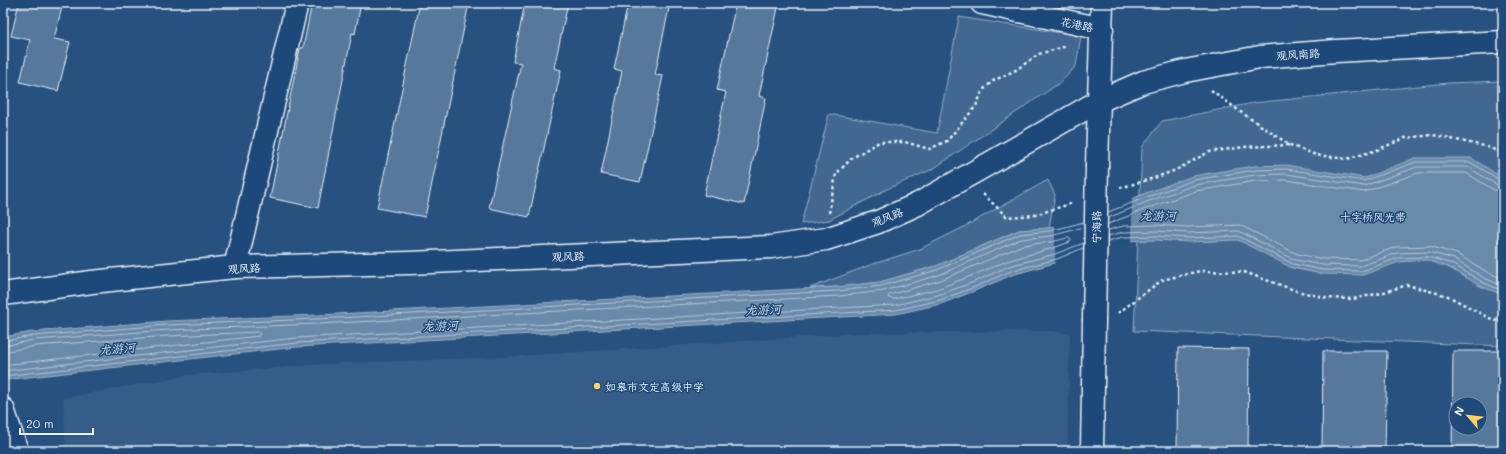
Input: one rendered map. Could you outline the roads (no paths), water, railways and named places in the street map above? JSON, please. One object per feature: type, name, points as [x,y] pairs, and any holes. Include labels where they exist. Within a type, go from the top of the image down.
[{"type":"street","points":[[235,267],[298,3]]},
{"type":"street","name":"花港路","points":[[982,3],[1102,36]]},
{"type":"street","name":"宁海路","points":[[1092,451],[1097,165],[1102,3]]},
{"type":"street","name":"观风南路","points":[[1099,101],[1143,82],[1185,71],[1260,57],[1336,51],[1503,42]]},
{"type":"street","name":"观风路","points":[[3,294],[92,282],[235,267],[410,263],[771,247],[826,239],[878,222],[918,204],[1099,101]]},
{"type":"street","points":[[6,418],[17,451]]},
{"type":"water","name":"龙游河","points":[[1415,158],[1471,158],[1503,178],[1503,295],[1480,286],[1450,268],[1427,260],[1399,262],[1363,275],[1322,274],[1292,268],[1238,240],[1188,242],[1156,240],[1123,241],[1012,275],[941,304],[896,314],[297,347],[3,380],[3,337],[32,332],[167,321],[318,315],[838,287],[880,282],[936,266],[1019,230],[1049,228],[1081,219],[1193,176],[1254,166],[1286,165],[1365,178]]},
{"type":"place","name":"如皋市文定高级中学","points":[[597,386]]},
{"type":"park label","name":"十字桥风光带","points":[[1373,216]]}]
